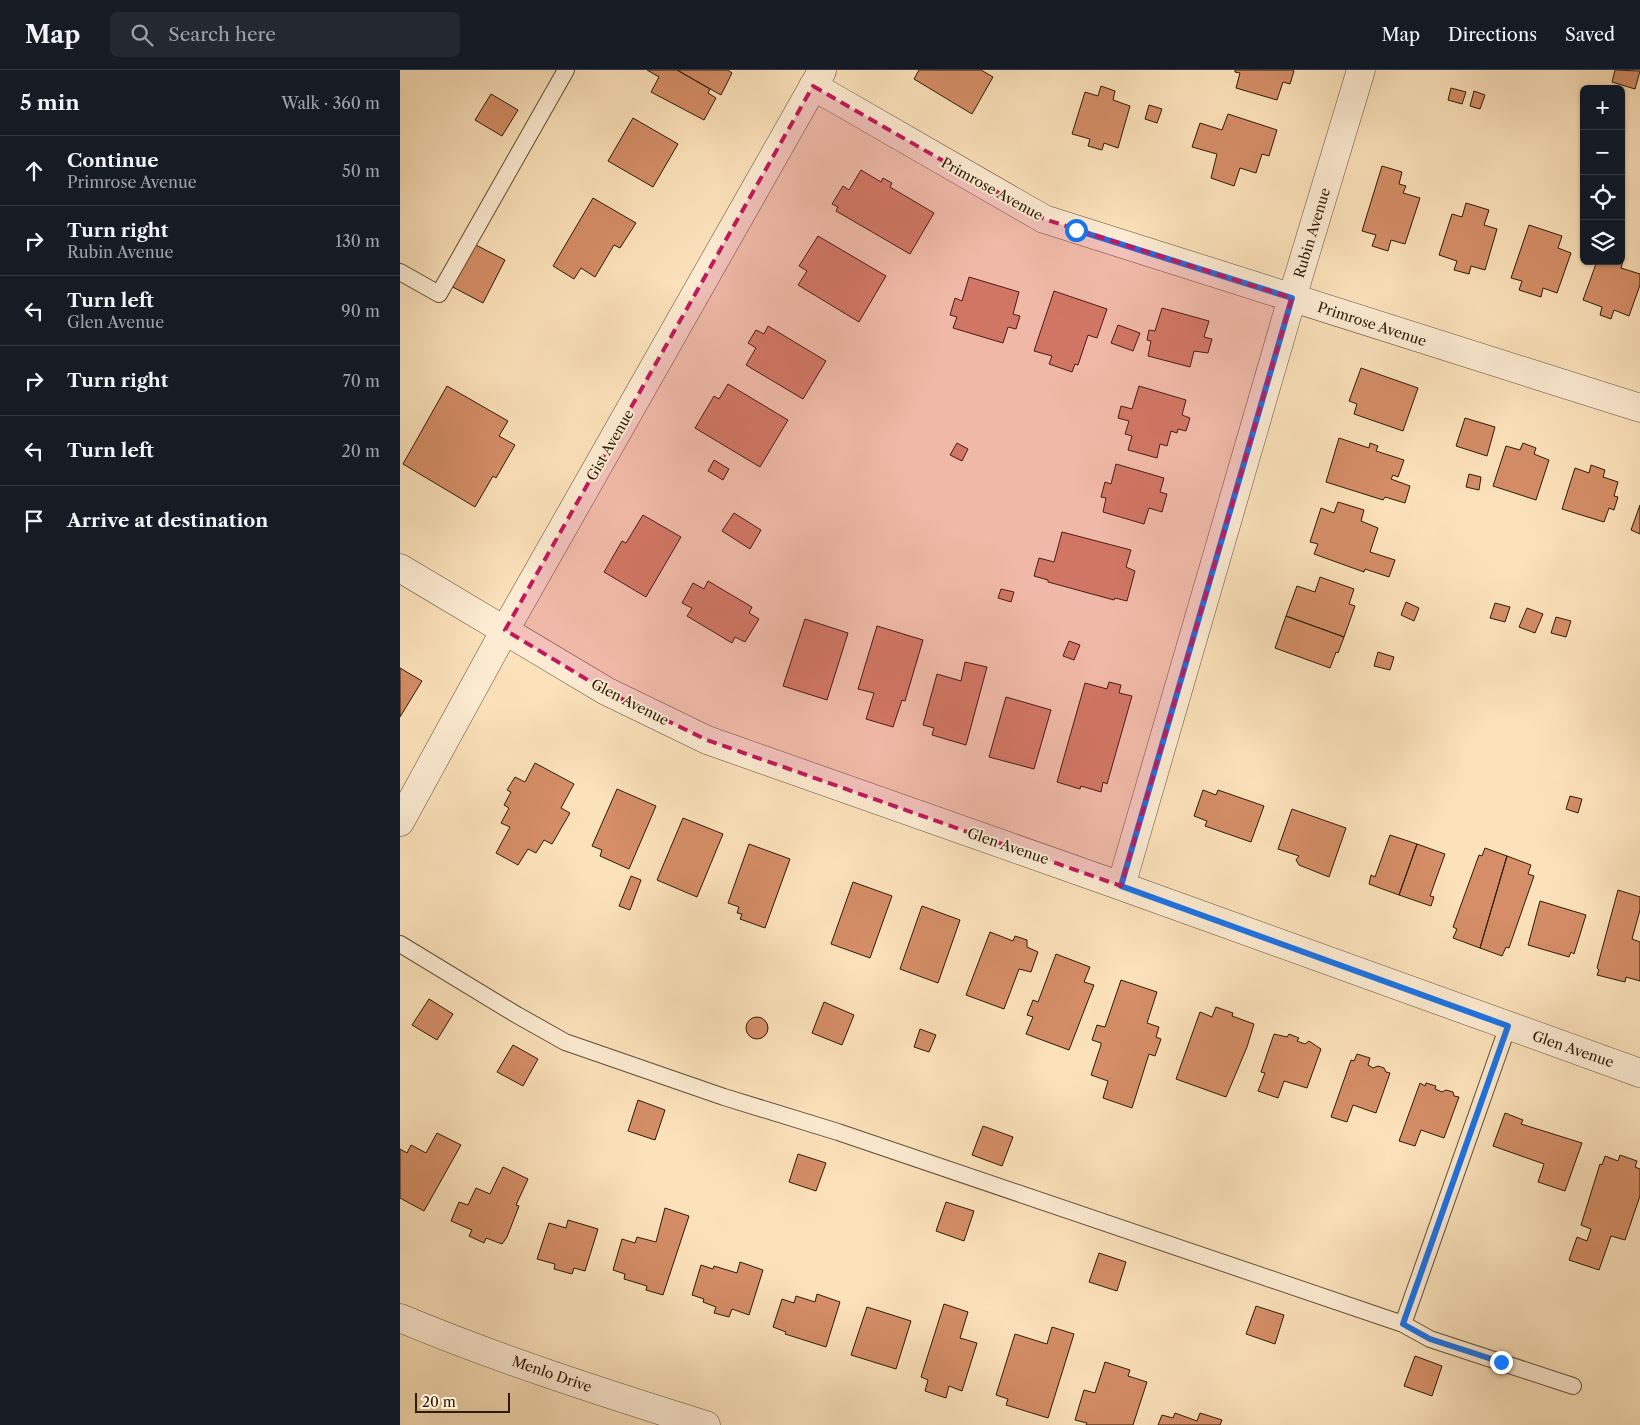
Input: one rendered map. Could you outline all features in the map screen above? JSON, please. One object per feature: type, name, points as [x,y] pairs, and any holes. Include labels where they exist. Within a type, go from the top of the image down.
[{"type":"street","name":"Rubin Avenue","points":[[1121,886],[1292,298],[1361,70]]},
{"type":"street","name":"Primrose Avenue","points":[[818,78],[1044,219],[1640,408]]},
{"type":"street","name":"Gist Avenue","points":[[400,822],[505,630],[818,78]]},
{"type":"street","name":"Glen Avenue","points":[[400,568],[606,691],[707,740],[1121,886],[1640,1073]]},
{"type":"street","name":"Menlo Drive","points":[[400,1318],[651,1417],[706,1425]]},
{"type":"lane","points":[[400,272],[439,294],[566,70]]},
{"type":"lane","points":[[400,944],[565,1042],[724,1096],[848,1135],[1403,1324],[1430,1339],[1573,1386]]},
{"type":"lane","points":[[1403,1324],[1508,1026]]},
{"type":"highlighted area","points":[[813,86],[1044,219],[1292,298],[1121,886],[707,740],[606,691],[505,630]]},
{"type":"building","points":[[647,70],[677,70],[710,89],[708,93],[716,98],[704,120],[651,92],[659,77]]},
{"type":"building","points":[[677,70],[728,70],[732,73],[721,95]]},
{"type":"building","points":[[919,70],[981,70],[993,77],[972,114],[914,79]]},
{"type":"building","points":[[1235,70],[1294,71],[1290,84],[1283,82],[1277,100],[1236,88],[1240,73],[1235,72]]},
{"type":"building","points":[[1615,70],[1640,71],[1635,89],[1612,82]]},
{"type":"building","points":[[1101,86],[1115,91],[1113,100],[1130,106],[1118,148],[1104,143],[1102,150],[1088,146],[1090,139],[1072,134],[1085,92],[1098,96]]},
{"type":"building","points":[[1451,88],[1466,92],[1462,104],[1448,100]]},
{"type":"building","points":[[1474,91],[1485,95],[1480,109],[1470,106]]},
{"type":"building","points":[[491,94],[518,110],[502,136],[475,120]]},
{"type":"building","points":[[1149,105],[1162,109],[1157,123],[1145,119]]},
{"type":"building","points":[[1228,114],[1277,130],[1269,156],[1262,154],[1256,173],[1240,168],[1234,186],[1211,178],[1217,154],[1192,147],[1200,123],[1222,130]]},
{"type":"building","points":[[633,118],[678,144],[653,187],[608,161]]},
{"type":"building","points":[[1382,166],[1402,172],[1399,184],[1406,186],[1403,193],[1420,198],[1405,244],[1391,240],[1388,251],[1372,246],[1376,235],[1362,231]]},
{"type":"building","points":[[861,170],[881,182],[883,178],[892,183],[890,187],[934,213],[910,254],[836,211],[838,207],[832,204],[843,186],[849,190]]},
{"type":"building","points":[[593,198],[636,223],[620,248],[614,245],[595,277],[581,268],[574,279],[553,266]]},
{"type":"building","points":[[1466,203],[1489,210],[1484,225],[1497,229],[1485,270],[1471,266],[1469,274],[1454,270],[1457,261],[1439,255],[1452,214],[1462,217]]},
{"type":"building","points":[[1529,225],[1562,236],[1558,248],[1571,253],[1557,293],[1543,288],[1541,297],[1519,290],[1522,281],[1511,278]]},
{"type":"building","points":[[818,236],[886,276],[859,322],[798,285],[807,271],[799,266]]},
{"type":"building","points":[[470,242],[505,260],[483,303],[447,284]]},
{"type":"building","points":[[1596,265],[1622,265],[1621,268],[1640,274],[1640,285],[1629,316],[1614,310],[1611,319],[1600,315],[1602,307],[1583,300]]},
{"type":"building","points":[[969,277],[1019,292],[1013,314],[1020,316],[1016,329],[1008,327],[1003,343],[953,328],[957,317],[950,315],[955,298],[962,301]]},
{"type":"building","points":[[1054,291],[1107,309],[1097,338],[1088,335],[1078,365],[1075,364],[1072,372],[1049,364],[1052,356],[1034,351]]},
{"type":"building","points":[[1162,308],[1209,321],[1204,337],[1212,339],[1208,353],[1194,351],[1190,367],[1148,356],[1151,341],[1147,340],[1149,330],[1155,331]]},
{"type":"building","points":[[1118,325],[1140,333],[1133,351],[1111,343]]},
{"type":"building","points":[[768,326],[826,361],[803,399],[746,365],[756,348],[748,343],[756,330],[764,334]]},
{"type":"building","points":[[1361,368],[1418,388],[1403,431],[1354,414],[1357,404],[1349,401]]},
{"type":"building","points":[[728,384],[788,420],[760,467],[695,428],[714,396],[719,399]]},
{"type":"building","points":[[447,386],[508,421],[499,436],[515,445],[496,478],[493,476],[475,507],[403,464]]},
{"type":"building","points":[[1139,386],[1186,400],[1182,415],[1190,418],[1186,431],[1178,429],[1177,433],[1171,431],[1167,446],[1160,444],[1157,458],[1128,450],[1132,436],[1125,434],[1129,421],[1118,418],[1121,406],[1132,409]]},
{"type":"building","points":[[1465,418],[1495,427],[1487,456],[1456,446]]},
{"type":"building","points":[[1339,438],[1369,448],[1370,443],[1378,446],[1376,451],[1404,460],[1398,477],[1393,475],[1391,479],[1410,486],[1405,503],[1385,497],[1383,500],[1326,482]]},
{"type":"building","points":[[957,443],[968,449],[962,461],[950,455]]},
{"type":"building","points":[[1523,443],[1536,448],[1534,454],[1549,460],[1536,500],[1493,486],[1506,446],[1520,450]]},
{"type":"building","points":[[714,460],[729,469],[723,480],[708,471]]},
{"type":"building","points":[[1116,464],[1164,478],[1160,492],[1167,494],[1162,512],[1149,508],[1144,524],[1103,512],[1106,498],[1101,497],[1105,482],[1111,484]]},
{"type":"building","points":[[1591,465],[1605,470],[1603,477],[1618,482],[1614,496],[1618,497],[1614,510],[1609,508],[1604,522],[1562,509],[1575,468],[1589,473]]},
{"type":"building","points":[[1469,474],[1481,477],[1479,490],[1466,487]]},
{"type":"building","points":[[1338,502],[1364,510],[1361,521],[1378,528],[1370,552],[1395,560],[1389,577],[1365,569],[1364,572],[1314,554],[1318,544],[1310,542],[1321,508],[1334,513]]},
{"type":"building","points":[[1640,505],[1640,534],[1631,530]]},
{"type":"building","points":[[734,513],[761,530],[750,549],[722,531]]},
{"type":"building","points":[[643,515],[681,537],[646,597],[604,572],[622,541],[626,543]]},
{"type":"building","points":[[1062,532],[1131,550],[1126,567],[1135,571],[1127,601],[1115,598],[1114,600],[1048,582],[1048,580],[1034,576],[1039,558],[1054,562]]},
{"type":"building","points":[[1320,577],[1354,589],[1349,604],[1355,606],[1344,637],[1286,616],[1297,586],[1315,592]]},
{"type":"building","points":[[708,581],[752,607],[749,613],[759,619],[745,642],[735,637],[732,643],[687,616],[692,608],[682,603],[693,583],[704,589]]},
{"type":"building","points":[[1001,589],[1014,592],[1011,602],[998,598]]},
{"type":"building","points":[[1406,602],[1419,608],[1414,621],[1401,615]]},
{"type":"building","points":[[1495,603],[1510,607],[1505,622],[1490,618]]},
{"type":"building","points":[[1527,608],[1543,614],[1535,633],[1519,627]]},
{"type":"building","points":[[1286,616],[1344,637],[1330,668],[1275,648]]},
{"type":"building","points":[[1556,617],[1571,621],[1566,637],[1551,633]]},
{"type":"building","points":[[805,619],[848,633],[827,700],[783,686]]},
{"type":"building","points":[[877,626],[923,640],[905,701],[902,700],[893,727],[866,719],[874,693],[858,689]]},
{"type":"building","points":[[1069,641],[1080,645],[1074,660],[1063,656]]},
{"type":"building","points":[[1378,652],[1394,657],[1390,670],[1374,666]]},
{"type":"building","points":[[965,662],[987,667],[966,745],[932,735],[934,728],[923,725],[937,674],[961,681]]},
{"type":"building","points":[[400,668],[422,681],[400,717]]},
{"type":"building","points":[[1109,682],[1121,685],[1119,693],[1132,696],[1107,784],[1103,782],[1101,792],[1081,786],[1080,789],[1057,782],[1085,683],[1107,689]]},
{"type":"building","points":[[1006,697],[1051,710],[1034,769],[989,757]]},
{"type":"building","points":[[535,763],[574,784],[561,808],[570,813],[552,844],[544,840],[536,853],[528,849],[518,865],[496,853],[510,827],[501,823],[509,808],[504,805],[511,792],[507,790],[515,777],[525,782]]},
{"type":"building","points":[[617,789],[656,806],[629,869],[600,856],[602,850],[592,846]]},
{"type":"building","points":[[1203,790],[1216,795],[1218,790],[1264,806],[1251,842],[1205,826],[1207,821],[1194,816]]},
{"type":"building","points":[[1570,796],[1582,799],[1578,813],[1566,809]]},
{"type":"building","points":[[1292,809],[1346,828],[1329,877],[1299,865],[1296,860],[1299,856],[1278,849]]},
{"type":"building","points":[[683,818],[723,834],[697,897],[657,880]]},
{"type":"building","points":[[1390,835],[1417,844],[1399,895],[1369,884],[1371,875],[1375,877]]},
{"type":"building","points":[[749,844],[790,859],[765,928],[740,919],[742,914],[737,913],[739,907],[728,903]]},
{"type":"building","points":[[1417,844],[1445,854],[1430,896],[1434,897],[1431,906],[1399,895]]},
{"type":"building","points":[[1485,848],[1507,856],[1480,948],[1453,938],[1457,929],[1453,927],[1479,855],[1482,856]]},
{"type":"building","points":[[1507,856],[1531,865],[1528,874],[1534,876],[1509,948],[1506,947],[1502,956],[1480,948]]},
{"type":"building","points":[[631,876],[641,880],[630,910],[619,906]]},
{"type":"building","points":[[853,882],[892,896],[870,958],[831,944]]},
{"type":"building","points":[[1618,890],[1640,897],[1640,910],[1632,939],[1640,942],[1640,981],[1626,977],[1625,982],[1597,975],[1599,970],[1597,968]]},
{"type":"building","points":[[1540,901],[1586,915],[1574,954],[1571,952],[1569,957],[1528,945]]},
{"type":"building","points":[[922,906],[960,920],[938,983],[900,969]]},
{"type":"building","points":[[990,932],[1013,941],[1015,936],[1027,940],[1027,947],[1038,952],[1031,972],[1019,969],[1004,1009],[966,995]]},
{"type":"building","points":[[1056,954],[1090,967],[1084,982],[1094,985],[1069,1050],[1026,1034],[1033,1017],[1027,1015],[1033,1000],[1038,1002]]},
{"type":"building","points":[[1121,980],[1157,992],[1147,1023],[1159,1027],[1156,1037],[1161,1039],[1155,1056],[1149,1054],[1132,1108],[1103,1098],[1108,1081],[1091,1075],[1101,1045],[1101,1043],[1092,1040],[1097,1025],[1105,1027]]},
{"type":"building","points":[[429,999],[453,1014],[437,1040],[412,1025]]},
{"type":"building","points":[[824,1002],[854,1015],[842,1045],[812,1033]]},
{"type":"building","points":[[1216,1007],[1233,1013],[1232,1016],[1254,1024],[1247,1047],[1226,1097],[1176,1079],[1200,1012],[1212,1017]]},
{"type":"building","points":[[757,1017],[765,1020],[768,1028],[765,1036],[757,1039],[749,1036],[746,1028],[749,1020]]},
{"type":"building","points":[[920,1029],[936,1035],[929,1052],[914,1047]]},
{"type":"building","points":[[1274,1034],[1287,1037],[1289,1034],[1299,1038],[1297,1041],[1305,1044],[1309,1041],[1321,1049],[1307,1088],[1284,1081],[1278,1098],[1258,1091],[1265,1073],[1261,1072]]},
{"type":"building","points":[[513,1045],[538,1059],[523,1086],[497,1072]]},
{"type":"building","points":[[1357,1054],[1370,1058],[1368,1065],[1373,1068],[1378,1066],[1390,1073],[1376,1113],[1353,1105],[1347,1122],[1331,1117],[1351,1060],[1354,1061]]},
{"type":"building","points":[[1420,1083],[1425,1086],[1426,1083],[1436,1086],[1435,1089],[1442,1092],[1446,1090],[1453,1092],[1454,1096],[1459,1097],[1444,1138],[1421,1130],[1415,1146],[1399,1141]]},
{"type":"building","points":[[638,1100],[665,1110],[655,1140],[628,1131]]},
{"type":"building","points":[[1505,1113],[1523,1120],[1521,1124],[1582,1143],[1565,1191],[1538,1182],[1544,1164],[1493,1146]]},
{"type":"building","points":[[983,1126],[1013,1137],[1002,1166],[972,1155]]},
{"type":"building","points":[[437,1133],[461,1145],[424,1211],[400,1198],[400,1149],[407,1153],[411,1145],[426,1153]]},
{"type":"building","points":[[798,1154],[826,1163],[816,1191],[789,1182]]},
{"type":"building","points":[[1620,1155],[1637,1161],[1635,1167],[1640,1169],[1640,1196],[1625,1240],[1611,1236],[1599,1270],[1569,1260],[1577,1237],[1587,1241],[1591,1229],[1581,1225],[1600,1164],[1602,1165],[1605,1156],[1618,1161]]},
{"type":"building","points":[[503,1167],[528,1179],[516,1205],[519,1206],[507,1237],[502,1244],[486,1238],[484,1243],[469,1236],[472,1230],[451,1221],[459,1202],[468,1205],[476,1188],[490,1194]]},
{"type":"building","points":[[946,1202],[974,1211],[964,1241],[936,1231]]},
{"type":"building","points":[[665,1208],[689,1216],[663,1295],[646,1290],[647,1286],[624,1279],[625,1274],[613,1270],[622,1239],[635,1243],[637,1237],[656,1242]]},
{"type":"building","points":[[568,1220],[598,1229],[585,1271],[574,1268],[572,1274],[554,1269],[555,1264],[537,1259],[549,1223],[566,1228]]},
{"type":"building","points":[[1099,1253],[1126,1262],[1117,1291],[1089,1282]]},
{"type":"building","points":[[740,1262],[763,1270],[749,1315],[732,1309],[729,1317],[714,1313],[716,1307],[703,1302],[704,1299],[692,1295],[701,1265],[713,1269],[714,1266],[737,1273]]},
{"type":"building","points":[[817,1294],[840,1302],[826,1347],[785,1334],[786,1332],[773,1327],[782,1299],[794,1303],[796,1296],[815,1302]]},
{"type":"building","points":[[944,1304],[968,1312],[960,1338],[977,1343],[962,1391],[949,1386],[946,1398],[925,1391],[928,1380],[921,1377]]},
{"type":"building","points":[[1256,1306],[1284,1315],[1275,1344],[1246,1334]]},
{"type":"building","points":[[867,1307],[911,1321],[896,1369],[851,1355]]},
{"type":"building","points":[[1052,1327],[1074,1334],[1048,1418],[1006,1405],[1008,1399],[996,1395],[1015,1334],[1047,1344]]},
{"type":"building","points":[[1415,1356],[1442,1366],[1432,1396],[1404,1386]]},
{"type":"building","points":[[1105,1362],[1130,1370],[1128,1376],[1147,1382],[1133,1425],[1086,1425],[1087,1423],[1075,1420],[1084,1390],[1095,1393]]},
{"type":"building","points":[[1175,1413],[1197,1421],[1200,1413],[1222,1420],[1220,1425],[1158,1425],[1162,1415],[1173,1418]]},
{"type":"route","points":[[1076,230],[1292,298],[1121,886],[1508,1026],[1403,1324],[1430,1339],[1501,1362]]}]
